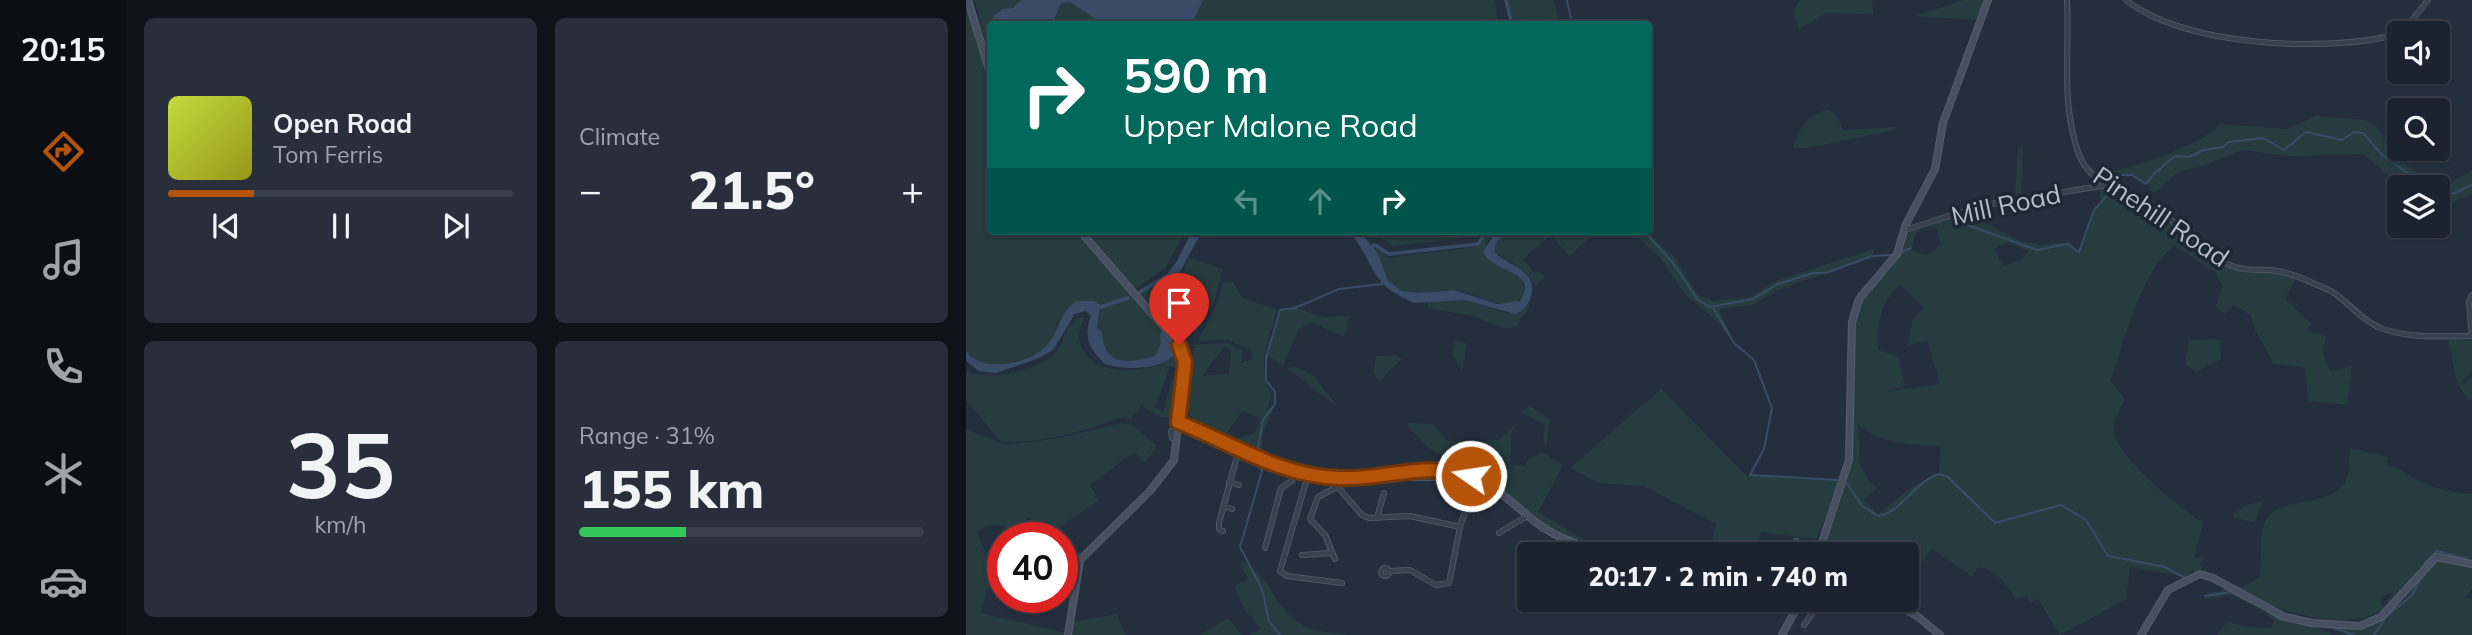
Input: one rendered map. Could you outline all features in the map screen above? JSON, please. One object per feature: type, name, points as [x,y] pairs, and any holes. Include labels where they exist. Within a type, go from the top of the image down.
[{"type":"main road","points":[[968,0],[987,63]]},
{"type":"main road","points":[[1820,542],[1844,483],[1849,460],[1853,314],[1863,293],[1893,261],[1904,230],[1935,169],[1943,122],[1989,0]]},
{"type":"main road","points":[[1068,635],[1080,560],[1167,473],[1174,460],[1185,362],[1179,345],[1083,235]]},
{"type":"main road","points":[[1178,425],[1295,472],[1337,482],[1433,468],[1477,479],[1501,492],[1549,531],[1571,542]]},
{"type":"main road","points":[[2141,635],[2168,590],[2200,574],[2213,578],[2285,617],[2312,623],[2360,626],[2381,617],[2436,557],[2472,564]]},
{"type":"main road","points":[[1782,635],[1794,612]]},
{"type":"main road","points":[[1910,612],[1940,635]]},
{"type":"street","name":"Pinehill Road","points":[[2067,0],[2070,43],[2065,94],[2070,121],[2084,163],[2112,187],[2170,219],[2228,264],[2244,269],[2287,273],[2327,289],[2354,312],[2382,329],[2424,338],[2472,336]]},
{"type":"street","points":[[2126,0],[2156,19],[2271,45],[2369,42],[2387,38]]},
{"type":"street","points":[[2411,21],[2428,0]]},
{"type":"street","name":"Mill Road","points":[[1904,230],[1984,205],[2112,187]]},
{"type":"street","points":[[2472,295],[2469,302],[2472,336]]},
{"type":"street","points":[[1172,438],[1171,431],[1178,425]]},
{"type":"street","points":[[1223,531],[1219,529],[1239,449]]},
{"type":"street","points":[[1265,548],[1281,488],[1292,481],[1295,472]]},
{"type":"street","points":[[1308,475],[1280,571],[1287,576],[1342,583]]},
{"type":"street","points":[[1406,478],[1442,478],[1475,487]]},
{"type":"street","points":[[1389,571],[1409,570],[1443,586],[1451,579],[1460,527],[1477,479]]},
{"type":"street","points":[[1229,482],[1239,485]]},
{"type":"street","points":[[1335,559],[1325,535],[1310,521],[1318,497],[1337,482],[1362,515],[1377,518],[1410,516],[1460,527]]},
{"type":"street","points":[[1377,518],[1384,494]]},
{"type":"street","points":[[1224,506],[1232,509]]},
{"type":"street","points":[[1499,533],[1528,516]]},
{"type":"street","points":[[1302,555],[1332,552]]},
{"type":"street","points":[[1804,625],[1813,612]]},
{"type":"green space","points":[[975,0],[1495,0],[1498,21],[987,21],[987,48]]},
{"type":"green space","points":[[1508,0],[1553,0],[1559,21],[1513,21]]},
{"type":"green space","points":[[1800,0],[1872,0],[1873,14],[1826,13],[1799,29],[1793,11]]},
{"type":"green space","points":[[1964,0],[1986,0],[1978,20],[1914,16]]},
{"type":"green space","points":[[966,2],[987,74],[987,235],[1082,235],[1162,332],[1161,343],[1155,356],[1126,361],[1112,357],[1107,351],[1102,332],[1097,328],[1100,305],[1094,301],[1058,321],[1045,347],[1013,363],[982,363],[966,351]]},
{"type":"green space","points":[[1829,110],[1838,118],[1843,130],[1895,127],[1895,130],[1808,148],[1793,148],[1805,123],[1815,114]]},
{"type":"green space","points":[[2315,116],[2365,120],[2377,127],[2387,144],[2387,161],[2403,161],[2422,175],[2390,175],[2363,154],[2288,156],[2242,150],[2206,165],[2178,172],[2156,192],[2150,191],[2148,184],[2144,185],[2131,176],[2120,175],[2115,179],[2116,188],[2149,209],[2148,213],[2170,224],[2172,217],[2228,262],[2295,279],[2285,299],[2311,324],[2307,331],[2326,336],[2323,353],[2330,371],[2352,366],[2347,405],[2308,401],[2305,368],[2272,363],[2254,328],[2251,315],[2233,305],[2225,314],[2216,307],[2222,285],[2214,271],[2174,246],[2163,257],[2143,289],[2135,308],[2111,381],[2125,400],[2116,417],[2114,431],[2120,446],[2139,470],[2198,520],[2204,520],[2194,557],[2205,558],[2200,563],[2202,572],[2195,573],[2192,570],[2187,577],[2130,567],[2126,599],[2060,635],[2038,599],[2031,603],[2026,596],[2016,599],[1991,571],[1978,567],[1972,576],[1932,549],[1919,565],[1919,542],[1825,540],[1851,463],[1856,316],[1849,315],[1862,287],[1890,261],[1906,231],[1923,227],[1915,235],[1911,251],[1927,255],[1941,245],[1937,229],[1928,225],[1930,218],[1978,203],[2015,200],[2018,146],[2023,148],[2021,198],[2047,194],[2056,210],[2034,202],[1986,207],[1979,209],[1981,221],[2022,242],[2042,245],[2070,242],[2079,252],[2094,210],[2101,204],[2099,176],[2182,148],[2211,132],[2219,124],[2288,129]],"holes":[[[2008,242],[2028,251],[2021,260],[2004,266],[1994,249]],[[1900,284],[1924,308],[1913,319],[1907,346],[1927,340],[1940,384],[1889,391],[1905,385],[1898,357],[1878,350],[1878,331],[1884,306]],[[1857,424],[1886,439],[1940,447],[1939,473],[1915,485],[1878,514],[1864,500],[1877,488],[1868,479],[1860,464]]]},
{"type":"green space","points":[[2472,171],[2472,194],[2450,203],[2450,182]]},
{"type":"green space","points":[[1652,232],[1654,239],[1674,257],[1698,295],[1713,301],[1750,297],[1775,281],[1875,249],[1871,258],[1784,287],[1752,305],[1719,309],[1734,343],[1717,321],[1686,295],[1660,258],[1634,235],[1652,235]]},
{"type":"green space","points":[[1088,235],[1184,235],[1165,268],[1133,290]]},
{"type":"green space","points":[[1378,235],[1466,235],[1461,238],[1392,246]]},
{"type":"green space","points":[[1485,235],[1493,235],[1485,244],[1523,280],[1523,295],[1514,304],[1499,303],[1456,290],[1415,293],[1400,290],[1386,278],[1373,248],[1381,250],[1389,258],[1477,247]]},
{"type":"green space","points":[[1505,235],[1551,235],[1523,259],[1534,273],[1539,271],[1545,277],[1536,285],[1513,263],[1494,252],[1496,242]]},
{"type":"green space","points":[[1551,235],[1593,235],[1569,256]]},
{"type":"green space","points":[[1189,258],[1223,269],[1214,301],[1196,334],[1185,325],[1190,307],[1179,283]]},
{"type":"green space","points":[[1163,279],[1178,300],[1175,317],[1166,328],[1138,296]]},
{"type":"green space","points":[[1233,282],[1242,298],[1277,310],[1265,352],[1265,372],[1271,394],[1267,411],[1275,404],[1262,435],[1262,456],[1238,446],[1237,443],[1238,438],[1254,434],[1261,419],[1242,411],[1226,434],[1234,438],[1230,440],[1196,422],[1188,409],[1189,371],[1194,345],[1227,343],[1243,351],[1241,363],[1252,359],[1251,351],[1228,340],[1198,341],[1219,300],[1223,283]],"holes":[[[1224,347],[1231,350],[1229,374],[1202,376]]]},
{"type":"green space","points":[[1533,292],[1527,313],[1518,325],[1507,329],[1472,316],[1428,308],[1428,301],[1464,300],[1509,314],[1529,303]]},
{"type":"green space","points":[[1295,308],[1324,317],[1350,316],[1344,337],[1311,322],[1299,329],[1283,366],[1266,354],[1280,310]]},
{"type":"green space","points":[[1084,317],[1079,337],[1084,351],[1093,361],[1104,367],[1118,370],[1148,368],[1172,358],[1175,342],[1183,356],[1177,416],[1162,418],[1141,406],[1130,420],[1125,416],[1048,439],[1000,441],[966,400],[966,371],[999,375],[1024,370],[1046,360],[1058,349],[1069,326]],"holes":[[[1170,366],[1177,367],[1163,411],[1155,408]]]},
{"type":"green space","points":[[2220,339],[2221,359],[2196,372],[2185,364],[2189,340]]},
{"type":"green space","points":[[2448,339],[2472,340],[2472,373],[2461,381],[2464,384],[2472,377],[2472,401],[2461,390]]},
{"type":"green space","points":[[1455,340],[1467,344],[1462,371],[1452,355]]},
{"type":"green space","points":[[1396,355],[1402,359],[1379,381],[1373,373],[1376,356]]},
{"type":"green space","points":[[1296,367],[1314,376],[1338,407],[1286,368]]},
{"type":"green space","points":[[1661,389],[1748,477],[1839,481],[1817,539],[1761,532],[1758,542],[1712,542],[1716,524],[1644,486],[1599,483],[1570,468]]},
{"type":"green space","points":[[1530,406],[1550,419],[1546,450],[1543,434],[1545,424],[1520,412]]},
{"type":"green space","points":[[1519,422],[1512,431],[1510,464],[1526,466],[1527,461],[1542,452],[1563,465],[1538,512],[1586,541],[1592,542],[1577,542],[1559,534],[1485,481],[1437,467],[1438,460],[1450,463],[1424,444],[1406,423],[1432,424],[1448,441],[1499,440]]},
{"type":"green space","points":[[1122,423],[1133,426],[1157,446],[1145,463],[1134,452],[1090,485],[1099,500],[1067,522],[1040,522],[1027,517],[1025,522],[987,522],[987,527],[977,532],[987,555],[987,592],[980,613],[1066,633],[1065,635],[966,635],[966,429],[1006,445],[1060,438]]},
{"type":"green space","points":[[2350,448],[2388,457],[2387,465],[2428,485],[2472,494],[2472,562],[2437,553],[2388,606],[2388,599],[2396,591],[2382,597],[2380,602],[2384,609],[2350,620],[2290,611],[2236,590],[2259,578],[2262,530],[2270,514],[2292,504],[2319,499],[2341,487],[2348,475]]},
{"type":"green space","points":[[2264,501],[2254,522],[2234,518],[2233,514],[2247,505]]},
{"type":"green space","points":[[1238,560],[1258,573],[1294,620],[1314,630],[1348,635],[1249,635],[1261,629],[1246,612],[1234,586],[1248,579]]},
{"type":"green space","points":[[2440,560],[2472,567],[2472,589],[2466,598],[2472,599],[2472,635],[2345,635],[2334,627],[2354,626],[2383,618],[2393,611],[2433,563]]},
{"type":"green space","points":[[2223,585],[2276,617],[2321,629],[2333,635],[2217,635],[2227,622],[2248,627],[2271,628],[2275,620],[2234,595],[2204,599],[2206,594],[2222,591]]},
{"type":"green space","points":[[1117,614],[1126,635],[1070,635],[1073,622]]},
{"type":"green space","points":[[1228,618],[1242,635],[1200,635]]},
{"type":"water","points":[[1021,0],[1203,0],[1194,21],[1098,21],[1070,2],[1061,3],[1053,21],[992,21],[993,16],[1003,9],[1013,8]]},
{"type":"water","points":[[1190,235],[1200,235],[1179,274],[1178,283],[1188,313],[1175,342],[1175,354],[1161,364],[1142,368],[1105,364],[1089,342],[1091,316],[1086,311],[1075,314],[1053,350],[1039,358],[996,373],[979,371],[966,361],[966,351],[973,358],[994,364],[1029,358],[1046,346],[1065,313],[1076,301],[1094,301],[1100,305],[1097,328],[1102,332],[1107,351],[1112,357],[1126,361],[1155,356],[1161,343],[1160,334],[1177,312],[1177,302],[1163,279],[1177,261]]},
{"type":"water","points":[[1352,235],[1363,235],[1378,254],[1388,281],[1402,291],[1418,293],[1454,290],[1497,304],[1520,301],[1524,291],[1524,283],[1519,277],[1495,264],[1483,251],[1494,235],[1505,235],[1496,242],[1494,252],[1527,276],[1531,282],[1530,299],[1520,312],[1515,314],[1464,300],[1414,303],[1388,288],[1380,280]]},
{"type":"waterway","points":[[1506,0],[1511,21]]},
{"type":"waterway","points":[[1567,0],[1571,21]]},
{"type":"waterway","points":[[1956,221],[2037,250],[2067,244],[2079,252],[2094,210],[2116,186],[2114,179],[2119,175],[2132,175],[2146,184],[2175,156],[2189,157],[2204,150],[2223,147],[2229,142],[2263,138],[2284,150],[2306,132],[2342,140],[2354,132],[2363,133],[2383,156],[2411,175]]},
{"type":"waterway","points":[[2450,195],[2472,185]]},
{"type":"waterway","points":[[1370,248],[1375,245],[1389,254],[1478,244],[1484,235]]},
{"type":"waterway","points":[[1648,235],[1673,263],[1698,300],[1710,307],[1753,299],[1778,284],[1813,273],[1826,273],[1872,256],[1892,255]]},
{"type":"waterway","points":[[1900,253],[1911,248]]},
{"type":"waterway","points":[[1137,294],[1168,275]]},
{"type":"waterway","points":[[1257,454],[1263,420],[1275,404],[1275,392],[1266,380],[1266,358],[1280,310],[1295,308],[1339,289],[1382,284]]},
{"type":"waterway","points":[[1097,308],[1128,298]]},
{"type":"waterway","points":[[1714,309],[1734,343],[1754,360],[1772,408],[1764,449],[1750,475],[1837,480]]},
{"type":"waterway","points":[[1256,460],[1262,471],[1240,547],[1262,589],[1269,621],[1280,635]]},
{"type":"waterway","points":[[1847,483],[1862,506],[1878,516],[1894,509],[1923,483],[1939,474],[1948,477],[1995,523],[2061,505],[2086,520],[2108,556],[2165,567],[2185,578]]},
{"type":"waterway","points":[[2425,563],[2437,551],[2467,559]]},
{"type":"waterway","points":[[2374,635],[2386,617],[2412,595],[2422,577]]},
{"type":"waterway","points":[[2205,596],[2231,592],[2251,602]]},
{"type":"waterway","points":[[2256,604],[2281,620]]},
{"type":"waterway","points":[[2334,628],[2354,635]]},
{"type":"route","points":[[1179,345],[1185,362],[1178,422],[1271,464],[1308,475],[1338,478],[1366,477],[1425,468],[1471,476]]}]
